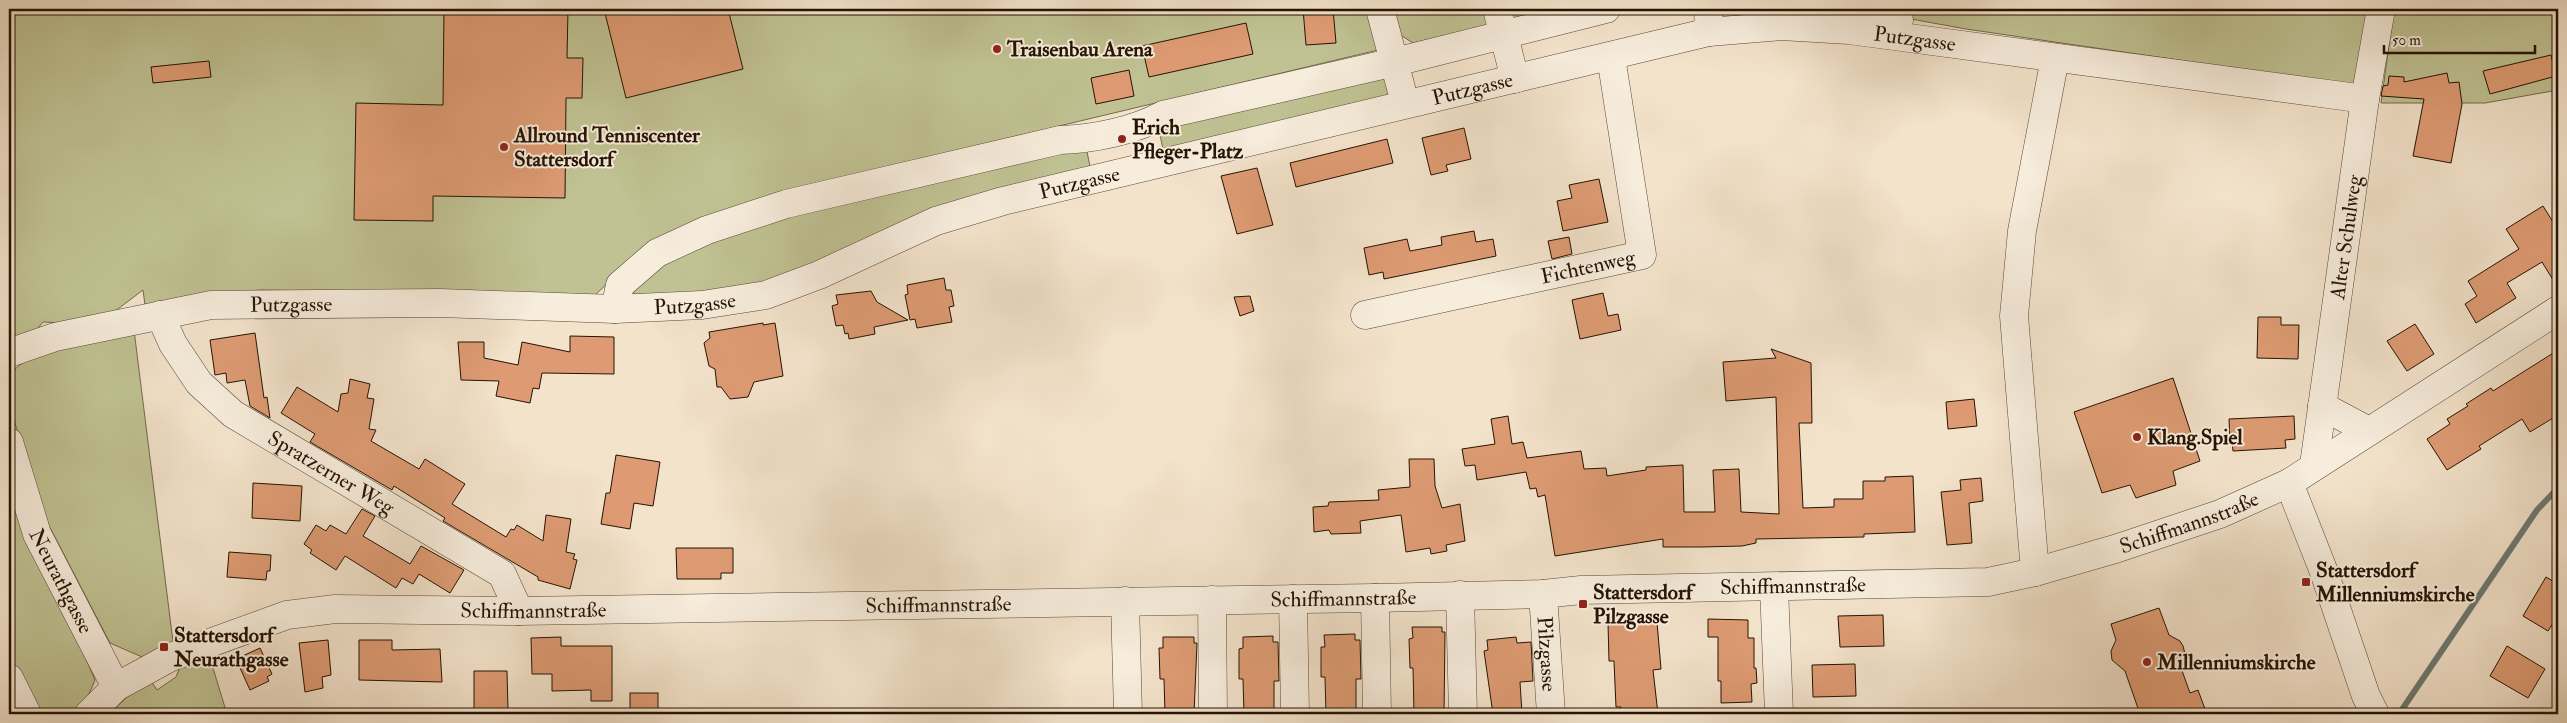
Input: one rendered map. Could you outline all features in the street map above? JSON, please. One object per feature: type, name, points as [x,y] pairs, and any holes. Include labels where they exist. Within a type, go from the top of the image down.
[{"type":"street","points":[[1380,9],[1405,103]]},
{"type":"street","points":[[615,309],[620,285],[658,253],[706,230],[786,204],[1060,140],[1080,140],[1146,114],[1163,115],[1394,62],[1500,21],[1606,9]]},
{"type":"street","points":[[1843,9],[1905,22]]},
{"type":"street","name":"Alter Schulweg","points":[[2314,465],[2365,99],[2381,9]]},
{"type":"street","name":"Putzgasse","points":[[9,353],[55,336],[211,305],[440,303],[615,309],[702,305],[766,295],[819,275],[936,221],[1004,201],[1405,103],[1611,57],[1709,20],[1849,30],[1905,22],[2055,58],[2365,99]]},
{"type":"street","points":[[1500,21],[1515,79]]},
{"type":"street","name":"Fichtenweg","points":[[1365,315],[1642,255],[1611,57]]},
{"type":"street","points":[[2035,572],[2014,316],[2022,231],[2055,58]]},
{"type":"street","points":[[1146,114],[1158,163]]},
{"type":"street","name":"Schiffmannstraße","points":[[89,714],[116,687],[171,657],[287,615],[334,609],[519,610],[1375,598],[1543,594],[1581,590],[1988,582],[2035,572],[2116,549],[2220,514],[2289,483],[2314,465],[2558,310]]},
{"type":"street","name":"Spratzerner Weg","points":[[160,315],[173,344],[199,383],[233,414],[502,574],[519,610]]},
{"type":"street","points":[[2322,406],[2369,430]]},
{"type":"street","name":"Neurathgasse","points":[[9,442],[37,534],[116,687]]},
{"type":"street","points":[[2289,483],[2324,572],[2365,707]]},
{"type":"street","points":[[1774,587],[1779,714]]},
{"type":"street","name":"Pilzgasse","points":[[1543,594],[1551,714]]},
{"type":"street","points":[[1460,595],[1463,714]]},
{"type":"street","points":[[1375,598],[1377,714]]},
{"type":"street","points":[[1293,599],[1295,714]]},
{"type":"street","points":[[1212,600],[1213,714]]},
{"type":"street","points":[[1125,601],[1128,714]]},
{"type":"street","points":[[9,678],[27,714]]},
{"type":"green space","points":[[9,9],[1367,9],[1378,50],[908,162],[650,244],[595,295],[261,290],[209,293],[145,305],[143,290],[114,312],[67,323],[43,322],[34,333],[9,345]]},
{"type":"green space","points":[[1388,9],[1560,9],[1413,43],[1393,30]]},
{"type":"green space","points":[[1856,9],[2369,9],[2356,86],[1966,29]]},
{"type":"green space","points":[[2394,9],[2558,9],[2558,90],[2485,103],[2381,103]]},
{"type":"green space","points":[[1386,73],[1392,97],[1164,154],[1159,130],[1167,124]]},
{"type":"green space","points":[[1086,147],[1091,171],[762,286],[639,299],[630,289],[631,281],[716,231]]},
{"type":"green space","points":[[134,330],[173,642],[142,657],[110,643],[44,516],[9,404],[11,372],[37,352]]},
{"type":"green space","points":[[9,477],[95,680],[90,692],[79,707],[66,713],[35,714],[9,663]]},
{"type":"green space","points":[[209,655],[227,714],[109,714],[137,688],[151,681],[157,690],[176,677],[180,667]]},
{"type":"building","name":"Allround Tenniscenter Stattersdorf","points":[[444,9],[568,9],[567,58],[583,58],[582,98],[566,98],[565,198],[433,196],[433,221],[354,220],[356,103],[443,105]]},
{"type":"building","points":[[604,9],[728,9],[743,69],[626,98]]},
{"type":"building","points":[[1303,9],[1333,9],[1336,43],[1306,45]]},
{"type":"building","points":[[1246,23],[1253,54],[1149,77],[1142,46]]},
{"type":"building","points":[[2551,55],[2556,76],[2490,94],[2483,71]]},
{"type":"building","points":[[209,61],[211,77],[153,83],[151,67]]},
{"type":"building","points":[[1129,70],[1134,96],[1096,104],[1091,78]]},
{"type":"building","points":[[2447,73],[2449,83],[2459,82],[2462,104],[2451,163],[2413,156],[2424,99],[2381,96],[2383,86],[2388,85],[2389,76],[2404,77],[2404,82]]},
{"type":"building","points":[[1464,128],[1471,159],[1446,165],[1448,171],[1431,175],[1422,138]]},
{"type":"building","points":[[1387,139],[1393,163],[1296,187],[1290,163]]},
{"type":"building","points":[[1257,168],[1273,225],[1237,234],[1221,176]]},
{"type":"building","points":[[1599,179],[1608,222],[1563,231],[1557,201],[1572,198],[1569,185]]},
{"type":"building","points":[[2543,206],[2558,230],[2558,288],[2542,262],[2507,283],[2516,298],[2476,323],[2465,304],[2477,296],[2468,281],[2519,249],[2506,229]]},
{"type":"building","points":[[1474,231],[1476,242],[1493,239],[1496,256],[1384,279],[1383,272],[1369,275],[1364,248],[1407,239],[1410,251],[1442,245],[1441,237]]},
{"type":"building","points":[[1569,237],[1572,254],[1552,259],[1548,241]]},
{"type":"building","points":[[944,278],[946,290],[951,290],[954,306],[949,307],[952,322],[917,328],[915,319],[910,320],[905,295],[908,294],[907,285]]},
{"type":"building","points":[[871,291],[877,302],[908,320],[874,327],[875,334],[849,339],[848,333],[845,334],[843,325],[836,326],[832,306],[838,304],[836,295]]},
{"type":"building","points":[[1603,293],[1608,316],[1618,314],[1621,330],[1580,339],[1572,300]]},
{"type":"building","points":[[1250,296],[1254,311],[1240,316],[1234,297]]},
{"type":"building","points":[[2258,317],[2281,317],[2281,325],[2299,325],[2298,359],[2257,358]]},
{"type":"building","points":[[763,323],[763,325],[775,323],[783,376],[754,382],[748,397],[730,399],[721,387],[717,387],[715,369],[709,366],[704,343],[710,338],[709,332]]},
{"type":"building","points":[[2415,324],[2434,354],[2407,371],[2387,341]]},
{"type":"building","points":[[255,333],[264,398],[267,397],[270,418],[250,406],[245,380],[227,383],[226,373],[215,375],[210,340]]},
{"type":"building","points":[[570,336],[614,337],[614,374],[542,373],[539,389],[533,388],[530,403],[496,396],[499,381],[461,380],[458,342],[484,342],[484,358],[518,365],[522,342],[570,352]]},
{"type":"building","points":[[1771,349],[1811,363],[1812,423],[1799,423],[1803,508],[1834,507],[1834,499],[1863,499],[1863,481],[1885,481],[1885,477],[1913,476],[1915,532],[1864,534],[1864,537],[1756,539],[1756,543],[1742,546],[1663,547],[1663,539],[1555,556],[1545,495],[1538,497],[1536,488],[1530,489],[1526,472],[1477,480],[1475,465],[1465,466],[1462,449],[1495,444],[1491,419],[1508,416],[1512,444],[1523,442],[1527,458],[1581,451],[1584,469],[1606,468],[1607,476],[1646,470],[1646,467],[1683,465],[1684,512],[1715,512],[1713,470],[1739,469],[1741,512],[1779,514],[1776,397],[1726,401],[1723,362],[1776,358]]},
{"type":"building","points":[[2558,350],[2558,415],[2530,432],[2522,419],[2479,446],[2481,449],[2447,470],[2427,439],[2450,424],[2447,419],[2468,406],[2466,404],[2491,388],[2493,391]]},
{"type":"building","name":"Klang.Spiel","points":[[2173,378],[2200,461],[2173,471],[2176,485],[2136,498],[2130,485],[2102,493],[2074,412]]},
{"type":"building","points":[[350,379],[370,384],[367,398],[374,399],[369,429],[376,430],[371,441],[419,469],[425,459],[465,484],[452,504],[506,537],[511,529],[514,530],[517,525],[543,541],[546,515],[571,519],[566,552],[575,554],[573,559],[577,560],[570,589],[538,580],[538,577],[443,521],[445,518],[394,486],[392,490],[310,442],[315,434],[281,413],[297,387],[338,412],[341,394],[348,393]]},
{"type":"building","points":[[1974,399],[1977,426],[1948,429],[1946,402]]},
{"type":"building","points":[[2294,416],[2295,439],[2285,440],[2286,448],[2233,451],[2232,441],[2230,442],[2229,419]]},
{"type":"building","points":[[616,455],[660,462],[653,506],[634,503],[630,529],[601,524],[606,493],[610,493]]},
{"type":"building","points":[[1409,459],[1434,459],[1435,486],[1442,508],[1460,504],[1465,541],[1446,545],[1447,551],[1431,554],[1430,548],[1406,552],[1401,515],[1360,521],[1361,533],[1331,534],[1329,530],[1314,532],[1313,507],[1328,506],[1329,502],[1379,500],[1378,490],[1410,487]]},
{"type":"building","points":[[1981,478],[1983,501],[1969,503],[1972,543],[1947,545],[1941,492],[1961,490],[1960,480]]},
{"type":"building","points":[[253,483],[302,486],[300,521],[252,518]]},
{"type":"building","points":[[362,509],[375,516],[363,536],[410,564],[421,546],[464,570],[450,593],[419,574],[413,584],[402,578],[396,588],[345,556],[336,570],[310,553],[312,550],[304,544],[316,525],[326,531],[330,525],[346,534]]},
{"type":"building","points":[[676,548],[733,548],[733,573],[721,573],[721,579],[677,579]]},
{"type":"building","points":[[229,552],[271,555],[270,571],[267,571],[266,580],[227,577]]},
{"type":"building","points":[[2546,577],[2558,584],[2558,626],[2553,623],[2548,631],[2523,616]]},
{"type":"building","name":"Millenniumskirche","points":[[2159,608],[2169,635],[2180,641],[2183,646],[2185,654],[2180,665],[2190,693],[2198,690],[2205,709],[2189,714],[2140,714],[2125,671],[2112,660],[2111,651],[2116,640],[2111,624]]},
{"type":"building","points":[[1883,615],[1884,646],[1840,647],[1838,616]]},
{"type":"building","points":[[1708,619],[1748,620],[1748,638],[1754,638],[1754,668],[1756,668],[1757,683],[1751,684],[1752,702],[1721,703],[1721,681],[1718,681],[1718,637],[1708,637]]},
{"type":"building","points":[[1641,621],[1641,623],[1657,622],[1661,669],[1653,670],[1658,714],[1621,714],[1621,707],[1616,707],[1614,661],[1609,661],[1608,623]]},
{"type":"building","points":[[1412,627],[1442,627],[1442,632],[1445,632],[1444,714],[1414,714],[1413,668],[1410,668],[1409,639],[1413,638]]},
{"type":"building","points":[[1355,634],[1355,640],[1360,640],[1361,679],[1356,679],[1356,714],[1326,714],[1325,677],[1321,677],[1321,647],[1325,647],[1324,635]]},
{"type":"building","points":[[1273,636],[1273,642],[1278,642],[1279,681],[1274,681],[1274,714],[1244,714],[1243,679],[1239,679],[1239,649],[1243,648],[1243,637]]},
{"type":"building","points":[[561,637],[561,646],[612,646],[612,701],[591,701],[591,690],[552,691],[552,674],[532,674],[531,638]]},
{"type":"building","points":[[1163,637],[1194,637],[1194,643],[1197,643],[1194,714],[1165,714],[1164,679],[1160,679],[1159,648],[1163,648]]},
{"type":"building","points":[[1516,637],[1517,643],[1531,642],[1533,681],[1520,682],[1522,714],[1493,714],[1484,651],[1488,650],[1487,640]]},
{"type":"building","points":[[328,640],[331,675],[322,677],[323,688],[305,692],[299,643]]},
{"type":"building","points":[[359,640],[392,640],[392,650],[440,649],[442,682],[359,680]]},
{"type":"building","points":[[2507,646],[2545,669],[2528,698],[2490,676]]},
{"type":"building","points":[[260,648],[272,674],[267,677],[269,681],[250,690],[236,659]]},
{"type":"building","points":[[1855,664],[1856,696],[1813,697],[1812,665]]},
{"type":"building","points":[[474,671],[507,671],[508,709],[474,709]]},
{"type":"building","points":[[630,693],[658,693],[658,714],[630,714]]},
{"type":"waterway","points":[[2399,714],[2537,510],[2558,488]]},
{"type":"place","name":"Traisenbau Arena","points":[[997,49]]},
{"type":"place","name":"Erich Pfleger-Platz","points":[[1122,139]]},
{"type":"place","name":"Allround Tenniscenter Stattersdorf","points":[[504,147]]},
{"type":"place","name":"Klang.Spiel","points":[[2137,437]]},
{"type":"place","name":"Stattersdorf Millenniumskirche","points":[[2306,582]]},
{"type":"place","name":"Stattersdorf Pilzgasse","points":[[1583,604]]},
{"type":"place","name":"Stattersdorf Neurathgasse","points":[[164,647]]},
{"type":"place","name":"Millenniumskirche","points":[[2147,662]]}]
